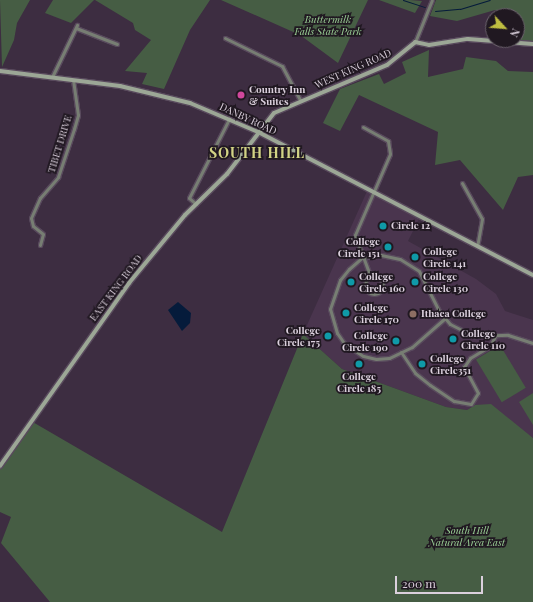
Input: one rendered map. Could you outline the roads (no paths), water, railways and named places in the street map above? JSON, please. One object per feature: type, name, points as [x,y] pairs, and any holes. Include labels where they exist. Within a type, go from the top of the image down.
[{"type":"street","name":"WEST KING ROAD","points":[[258,132],[274,113],[300,100],[387,65],[415,42],[432,0]]},
{"type":"street","points":[[52,77],[76,26],[117,44]]},
{"type":"street","points":[[226,38],[282,66],[300,100]]},
{"type":"street","points":[[415,42],[429,45],[468,39],[533,44]]},
{"type":"street","name":"DANBY ROAD","points":[[0,71],[148,91],[230,118],[533,275]]},
{"type":"street","name":"TIBET DRIVE","points":[[40,245],[43,234],[33,226],[31,218],[40,198],[58,177],[74,129],[78,115],[73,80]]},
{"type":"street","points":[[196,204],[189,198],[230,118]]},
{"type":"street","points":[[363,127],[388,141],[390,148],[389,162],[355,235],[371,278]]},
{"type":"street","name":"EAST KING ROAD","points":[[0,466],[129,283],[196,204],[227,174],[258,132]]},
{"type":"street","points":[[462,183],[482,219],[477,246]]},
{"type":"street","points":[[444,319],[402,352],[376,359],[363,356],[352,351],[337,333],[330,309],[333,294],[340,280],[363,257],[381,254],[410,264],[419,271],[444,319],[474,336],[508,335],[533,344]]},
{"type":"street","points":[[380,276],[385,287],[368,293],[365,283],[371,278],[380,276]]},
{"type":"street","points":[[402,352],[415,373],[454,401],[471,404],[478,393],[464,367],[470,358],[490,346],[495,336]]},
{"type":"water","points":[[178,302],[191,313],[190,323],[182,331],[168,310]]},
{"type":"waterway","points":[[403,0],[425,7]]},
{"type":"waterway","points":[[435,11],[460,9],[490,0]]},
{"type":"place","name":"Country Inn & Suites","points":[[241,95]]},
{"type":"place","name":"Circle 12","points":[[383,226]]},
{"type":"place","name":"College Circle 151","points":[[388,247]]},
{"type":"place","name":"College Circle 141","points":[[415,257]]},
{"type":"place","name":"College Circle 160","points":[[351,282]]},
{"type":"place","name":"College Circle 130","points":[[415,282]]},
{"type":"place","name":"College Circle 170","points":[[346,313]]},
{"type":"place","name":"Ithaca College","points":[[413,314]]},
{"type":"place","name":"College Circle 175","points":[[328,336]]},
{"type":"place","name":"College Circle 110","points":[[453,339]]},
{"type":"place","name":"College Circle 190","points":[[396,341]]},
{"type":"place","name":"College Circle 185","points":[[359,364]]},
{"type":"place","name":"College Circle351","points":[[422,364]]},
{"type":"district","name":"SOUTH HILL","points":[[257,153]]},
{"type":"park label","name":"Buttermilk Falls State Park","points":[[328,24]]},
{"type":"park label","name":"South Hill Natural Area East","points":[[467,536]]}]
